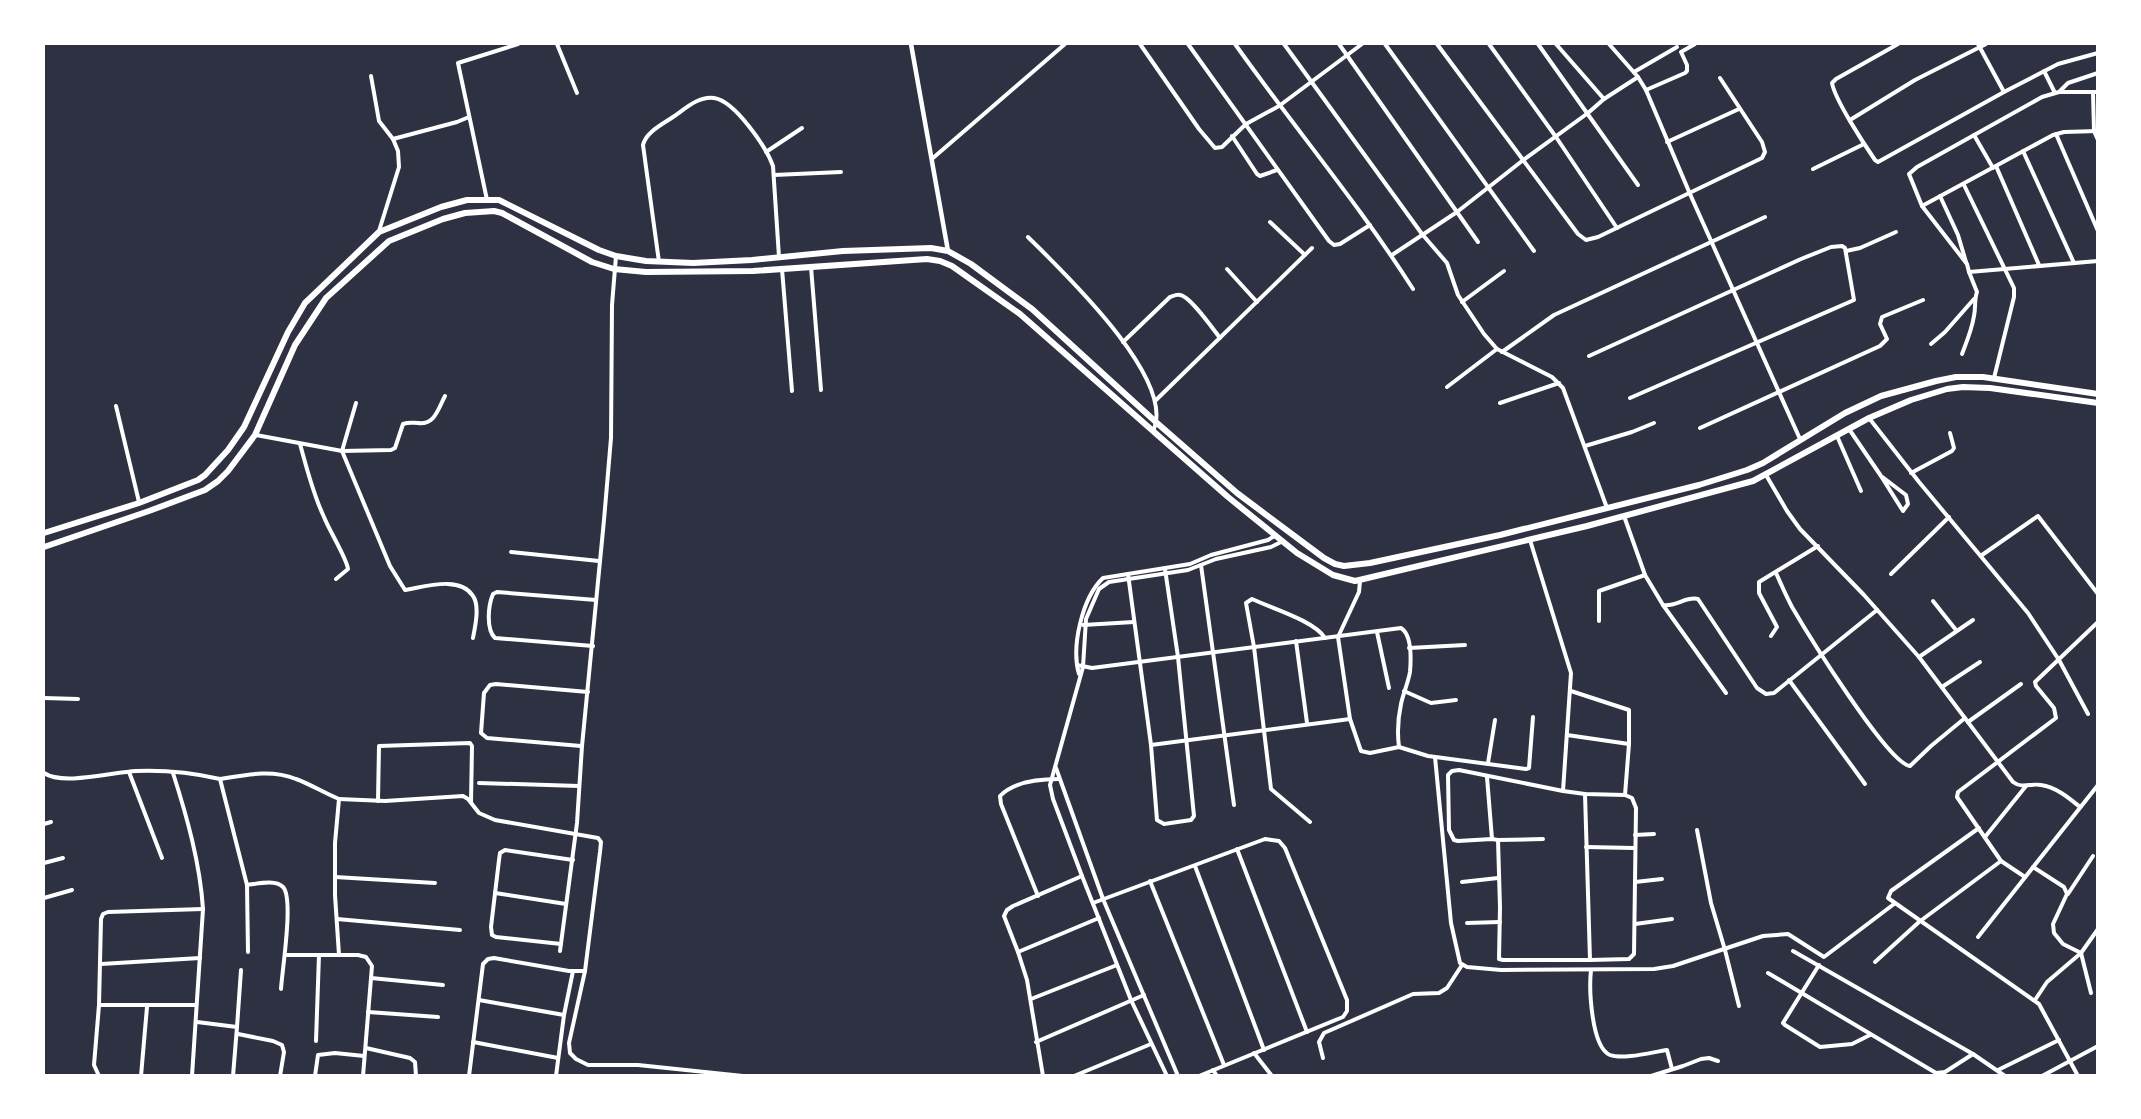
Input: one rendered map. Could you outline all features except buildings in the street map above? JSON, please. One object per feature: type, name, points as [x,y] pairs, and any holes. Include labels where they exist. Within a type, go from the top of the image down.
[{"type":"main road","points":[[44,533],[139,503],[198,480],[220,459],[244,427],[288,332],[305,303],[379,232],[441,207],[467,200],[499,200],[585,244],[616,256],[659,262],[752,260],[865,250],[931,248],[948,251],[972,264],[1032,309],[1243,498],[1335,564],[1354,566],[1370,563],[1585,515],[1747,470],[1845,412],[1899,390],[1956,377],[1994,378],[2097,394]]},
{"type":"main road","points":[[44,547],[149,512],[205,490],[228,471],[255,435],[295,345],[314,313],[340,284],[391,239],[465,213],[494,211],[502,213],[571,252],[614,269],[657,273],[753,271],[927,259],[940,261],[958,269],[1020,314],[1228,497],[1297,553],[1333,576],[1360,581],[1587,526],[1722,490],[1766,475],[1869,418],[1930,394],[1963,387],[1990,388],[2097,403]]},
{"type":"main road","points":[[752,260],[753,271]]},
{"type":"main road","points":[[1054,344],[1061,335]]},
{"type":"main road","points":[[2047,396],[2048,387]]},
{"type":"main road","points":[[1787,448],[1796,458]]},
{"type":"main road","points":[[1647,498],[1650,509]]},
{"type":"main road","points":[[1585,515],[1587,526]]},
{"type":"street","points":[[488,200],[458,63],[518,44]]},
{"type":"street","points":[[557,44],[577,93]]},
{"type":"street","points":[[911,44],[948,251]]},
{"type":"street","points":[[933,158],[1065,44]]},
{"type":"street","points":[[1140,44],[1215,148],[1222,147],[1246,124],[1279,106],[1362,44]]},
{"type":"street","points":[[1188,44],[1329,241],[1334,245],[1340,244],[1370,225]]},
{"type":"street","points":[[1235,44],[1392,255],[1413,289]]},
{"type":"street","points":[[1284,44],[1422,234],[1447,263],[1462,302],[1484,334],[1497,349],[1558,382],[1566,394],[1607,509]]},
{"type":"street","points":[[1339,44],[1478,242]]},
{"type":"street","points":[[1385,44],[1534,251]]},
{"type":"street","points":[[1437,44],[1584,240],[1598,237],[1762,158],[1765,152],[1762,142],[1720,78]]},
{"type":"street","points":[[1489,44],[1556,136],[1617,228]]},
{"type":"street","points":[[1538,44],[1638,185]]},
{"type":"street","points":[[1556,44],[1604,99]]},
{"type":"street","points":[[1609,44],[1634,72],[1646,90],[1800,439]]},
{"type":"street","points":[[1681,52],[1695,44]]},
{"type":"street","points":[[1898,44],[1832,83],[1833,91],[1864,144],[1875,160],[1880,162],[2044,71],[2058,64],[2097,53]]},
{"type":"street","points":[[1850,120],[1915,80],[1979,45],[1986,44]]},
{"type":"street","points":[[1634,72],[1675,45],[1681,52],[1687,65],[1687,71],[1646,90]]},
{"type":"street","points":[[1979,45],[2004,92]]},
{"type":"street","points":[[2044,71],[2057,92]]},
{"type":"street","points":[[1966,264],[1922,206],[1910,177],[1911,171],[2038,99],[2057,92],[2068,83],[2097,73]]},
{"type":"street","points":[[370,76],[379,122],[393,140],[398,151],[399,167],[379,232]]},
{"type":"street","points":[[1392,255],[1457,212],[1522,160],[1604,99],[1638,77]]},
{"type":"street","points":[[2057,92],[2095,92],[2097,140]]},
{"type":"street","points":[[659,262],[643,145],[646,136],[694,102],[714,98],[724,101],[739,114],[766,152],[773,166],[779,257]]},
{"type":"street","points":[[1667,142],[1739,109]]},
{"type":"street","points":[[393,140],[469,117]]},
{"type":"street","points":[[766,152],[802,128]]},
{"type":"street","points":[[1922,206],[2056,134],[2096,131]]},
{"type":"street","points":[[2056,134],[2097,231]]},
{"type":"street","points":[[1974,135],[1994,167],[2039,265]]},
{"type":"street","points":[[1232,136],[1257,174],[1260,176],[1277,170]]},
{"type":"street","points":[[1813,169],[1864,144]]},
{"type":"street","points":[[2023,151],[2074,263]]},
{"type":"street","points":[[774,175],[841,172]]},
{"type":"street","points":[[1964,185],[2013,284],[2014,297],[1994,378]]},
{"type":"street","points":[[1931,344],[1945,332],[1977,292],[1958,235],[1940,196]]},
{"type":"street","points":[[1502,352],[1554,315],[1765,217]]},
{"type":"street","points":[[1270,222],[1305,255]]},
{"type":"street","points":[[1846,251],[1860,248],[1896,232]]},
{"type":"street","points":[[1028,237],[1106,318],[1123,342],[1156,400],[1157,423],[1153,431]]},
{"type":"street","points":[[1589,356],[1832,247],[1842,246],[1846,251],[1854,300],[1630,398]]},
{"type":"street","points":[[1156,400],[1312,248]]},
{"type":"street","points":[[560,951],[576,835],[582,746],[611,438],[616,256]]},
{"type":"street","points":[[1969,272],[2097,261]]},
{"type":"street","points":[[811,266],[821,390]]},
{"type":"street","points":[[782,269],[792,391]]},
{"type":"street","points":[[1227,269],[1257,302]]},
{"type":"street","points":[[1462,302],[1504,270]]},
{"type":"street","points":[[1123,342],[1170,297],[1178,294],[1183,295],[1192,304],[1220,338]]},
{"type":"street","points":[[1962,354],[1974,316],[1974,298]]},
{"type":"street","points":[[1700,428],[1884,344],[1887,339],[1880,324],[1882,317],[1923,300]]},
{"type":"street","points":[[1447,387],[1497,349]]},
{"type":"street","points":[[1500,403],[1558,382]]},
{"type":"street","points":[[255,435],[342,451],[391,450],[395,448],[403,424],[407,422],[428,423],[433,419],[445,396]]},
{"type":"street","points":[[356,403],[342,451],[390,566],[405,590],[449,584],[468,590],[474,596],[476,603],[473,638]]},
{"type":"street","points":[[116,406],[139,503]]},
{"type":"street","points":[[1869,418],[1911,473],[1982,555],[2028,613],[2088,714]]},
{"type":"street","points":[[1585,446],[1654,423]]},
{"type":"street","points":[[1849,429],[1903,511],[1908,504],[1906,495],[1881,476]]},
{"type":"street","points":[[1911,473],[1952,451],[1954,448],[1950,433]]},
{"type":"street","points":[[1837,435],[1861,491]]},
{"type":"street","points":[[300,444],[322,515],[347,562],[348,569],[336,579]]},
{"type":"street","points":[[1766,475],[1786,511],[1800,529],[1919,657],[2016,785],[2048,787],[2065,795],[2080,807]]},
{"type":"street","points":[[1624,516],[1646,575],[1663,605],[1726,693]]},
{"type":"street","points":[[1982,555],[2038,516],[2097,594]]},
{"type":"street","points":[[1891,574],[1949,517]]},
{"type":"street","points":[[1165,572],[1268,540],[1277,535]]},
{"type":"street","points":[[1530,540],[1571,673],[1563,791]]},
{"type":"street","points":[[1079,674],[1077,665],[1082,625],[1088,601],[1098,583],[1109,576],[1128,577],[1201,566],[1216,560],[1272,547],[1283,541]]},
{"type":"street","points":[[1771,636],[1776,631],[1776,623],[1759,593],[1758,585],[1762,580],[1818,546]]},
{"type":"street","points":[[511,552],[599,561]]},
{"type":"street","points":[[1200,560],[1234,805]]},
{"type":"street","points":[[1128,577],[1150,745],[1157,820],[1164,824],[1194,818],[1178,657],[1165,572]]},
{"type":"street","points":[[1776,573],[1792,606],[1822,656],[1870,724],[1902,763],[1910,766],[1965,718]]},
{"type":"street","points":[[1599,621],[1599,591],[1646,575]]},
{"type":"street","points":[[1360,581],[1359,592],[1338,637],[1350,719],[1359,749],[1370,753],[1399,747],[1435,758],[1488,763],[1526,770],[1529,768],[1533,717]]},
{"type":"street","points":[[593,646],[495,638],[489,628],[490,605],[493,594],[496,592],[596,600]]},
{"type":"street","points":[[1310,822],[1271,789],[1254,646],[1246,603],[1250,598],[1320,630],[1325,638]]},
{"type":"street","points":[[1663,605],[1674,605],[1690,598],[1698,599],[1757,688],[1766,694],[1774,693],[1877,610]]},
{"type":"street","points":[[1933,601],[1956,630]]},
{"type":"street","points":[[1919,657],[1973,620]]},
{"type":"street","points":[[1082,625],[1134,622]]},
{"type":"street","points":[[2025,877],[2001,861],[1957,797],[1958,792],[2056,718],[2054,708],[2035,682],[2097,622]]},
{"type":"street","points":[[1082,625],[1083,666],[1050,785],[1053,799],[1082,876],[1131,1000],[1167,1076]]},
{"type":"street","points":[[1077,665],[1092,668],[1139,663],[1254,646],[1403,629],[1407,635],[1410,673],[1404,691],[1398,729],[1399,747]]},
{"type":"street","points":[[1377,632],[1389,688]]},
{"type":"street","points":[[1296,641],[1307,723]]},
{"type":"street","points":[[1409,648],[1465,645]]},
{"type":"street","points":[[1942,687],[1980,662]]},
{"type":"street","points":[[1789,681],[1865,784]]},
{"type":"street","points":[[582,746],[487,738],[481,733],[484,693],[490,685],[496,684],[588,692]]},
{"type":"street","points":[[1968,722],[2021,684]]},
{"type":"street","points":[[1404,691],[1431,703],[1456,700]]},
{"type":"street","points":[[1571,691],[1626,708],[1630,715],[1625,795]]},
{"type":"street","points":[[44,698],[78,699]]},
{"type":"street","points":[[1150,745],[1350,719]]},
{"type":"street","points":[[1488,763],[1495,720]]},
{"type":"street","points":[[1567,735],[1629,744]]},
{"type":"street","points":[[378,801],[379,746],[470,743],[472,746],[471,805]]},
{"type":"street","points":[[1435,758],[1451,923],[1458,961],[1467,967],[1502,970],[1654,969],[1673,966],[1763,936],[1788,934],[1824,957],[1894,904]]},
{"type":"street","points":[[1056,768],[1103,899],[1178,1076]]},
{"type":"street","points":[[1498,840],[1500,922],[1498,956],[1501,960],[1590,960],[1632,957],[1635,949],[1635,835],[1632,798],[1625,795],[1563,791],[1459,770],[1454,770],[1448,775],[1449,830],[1452,837],[1458,841],[1491,839],[1543,839]]},
{"type":"street","points":[[129,772],[162,858]]},
{"type":"street","points":[[44,773],[50,777],[78,778],[129,772],[173,773],[220,779],[256,773],[281,774],[339,799],[411,801],[458,795],[468,799],[478,813],[495,820],[576,835],[594,836],[601,842],[585,971],[569,1043],[570,1053],[588,1065],[638,1065],[743,1076]]},
{"type":"street","points":[[173,773],[183,802],[201,882],[203,909],[192,1076]]},
{"type":"street","points":[[1487,777],[1491,839]]},
{"type":"street","points":[[220,779],[247,885],[248,952]]},
{"type":"street","points":[[1038,896],[1001,804],[1000,796],[1004,792],[1033,780],[1059,779]]},
{"type":"street","points":[[479,783],[579,786]]},
{"type":"street","points":[[1978,937],[2097,785]]},
{"type":"street","points":[[1985,837],[2027,786]]},
{"type":"street","points":[[1585,794],[1590,960]]},
{"type":"street","points":[[339,799],[335,843],[339,955]]},
{"type":"street","points":[[44,824],[51,822]]},
{"type":"street","points":[[1979,828],[1891,891],[1888,898],[1919,922],[2035,1000],[2045,1011],[2078,1076]]},
{"type":"street","points":[[1697,830],[1711,903],[1739,1006]]},
{"type":"street","points":[[1635,835],[1654,834]]},
{"type":"street","points":[[1093,903],[1265,838],[1279,841],[1285,848],[1347,1000],[1347,1011],[1343,1017],[1199,1076]]},
{"type":"street","points":[[1587,847],[1634,848]]},
{"type":"street","points":[[1237,849],[1307,1032]]},
{"type":"street","points":[[561,944],[492,935],[500,853],[503,850],[573,860]]},
{"type":"street","points":[[2091,993],[2081,953],[2063,944],[2054,933],[2052,924],[2067,894],[2093,856]]},
{"type":"street","points":[[44,863],[63,858]]},
{"type":"street","points":[[1875,962],[1891,945],[1919,922],[2001,861]]},
{"type":"street","points":[[1195,866],[1264,1050]]},
{"type":"street","points":[[2033,867],[2064,887],[2067,894]]},
{"type":"street","points":[[1042,1076],[1031,999],[1018,952],[1004,916],[1007,910],[1082,876]]},
{"type":"street","points":[[335,877],[435,883]]},
{"type":"street","points":[[1462,882],[1498,878]]},
{"type":"street","points":[[1635,882],[1662,879]]},
{"type":"street","points":[[1150,881],[1224,1065]]},
{"type":"street","points":[[247,885],[273,883],[283,887],[288,897],[281,989]]},
{"type":"street","points":[[44,898],[72,890]]},
{"type":"street","points":[[495,893],[566,904]]},
{"type":"street","points":[[99,1076],[94,1065],[101,964],[101,919],[105,913],[203,909]]},
{"type":"street","points":[[1018,952],[1099,918]]},
{"type":"street","points":[[337,919],[460,930]]},
{"type":"street","points":[[1635,924],[1672,920]]},
{"type":"street","points":[[1467,923],[1500,922]]},
{"type":"street","points":[[2035,1000],[2047,982],[2081,953],[2097,929]]},
{"type":"street","points":[[1793,951],[1973,1054],[2006,1076]]},
{"type":"street","points":[[285,955],[366,957],[372,966],[363,1076]]},
{"type":"street","points":[[316,1041],[319,955]]},
{"type":"street","points":[[101,964],[200,958]]},
{"type":"street","points":[[469,1076],[483,964],[488,959],[585,971]]},
{"type":"street","points":[[1031,999],[1117,965]]},
{"type":"street","points":[[1323,1058],[1319,1042],[1324,1033],[1413,994],[1439,993],[1447,988],[1462,965]]},
{"type":"street","points":[[1819,965],[1783,1023],[1820,1047],[1852,1044],[1870,1035]]},
{"type":"street","points":[[233,1076],[238,1035],[241,970]]},
{"type":"street","points":[[1591,970],[1589,986],[1591,1002],[1598,1038],[1604,1050],[1619,1057],[1667,1050],[1672,1069]]},
{"type":"street","points":[[556,1076],[564,1015],[573,971]]},
{"type":"street","points":[[1768,973],[1936,1073],[1945,1072],[1973,1054]]},
{"type":"street","points":[[371,978],[442,985]]},
{"type":"street","points":[[1036,1042],[1144,995]]},
{"type":"street","points":[[479,1000],[564,1015]]},
{"type":"street","points":[[99,1005],[196,1005]]},
{"type":"street","points":[[141,1076],[147,1006]]},
{"type":"street","points":[[368,1012],[438,1017]]},
{"type":"street","points":[[197,1022],[237,1027]]},
{"type":"street","points":[[238,1035],[273,1041],[282,1045],[284,1052],[280,1076]]},
{"type":"street","points":[[1997,1070],[2059,1040]]},
{"type":"street","points":[[473,1042],[558,1058]]},
{"type":"street","points":[[1074,1076],[1151,1044]]},
{"type":"street","points":[[2042,1076],[2097,1046]]},
{"type":"street","points":[[366,1048],[410,1058],[415,1062],[416,1076]]},
{"type":"street","points":[[315,1076],[318,1055],[335,1053],[364,1056]]},
{"type":"street","points":[[1254,1053],[1272,1076]]},
{"type":"street","points":[[1651,1076],[1701,1059],[1709,1058],[1718,1061]]},
{"type":"street","points":[[1213,1070],[1217,1076]]}]
